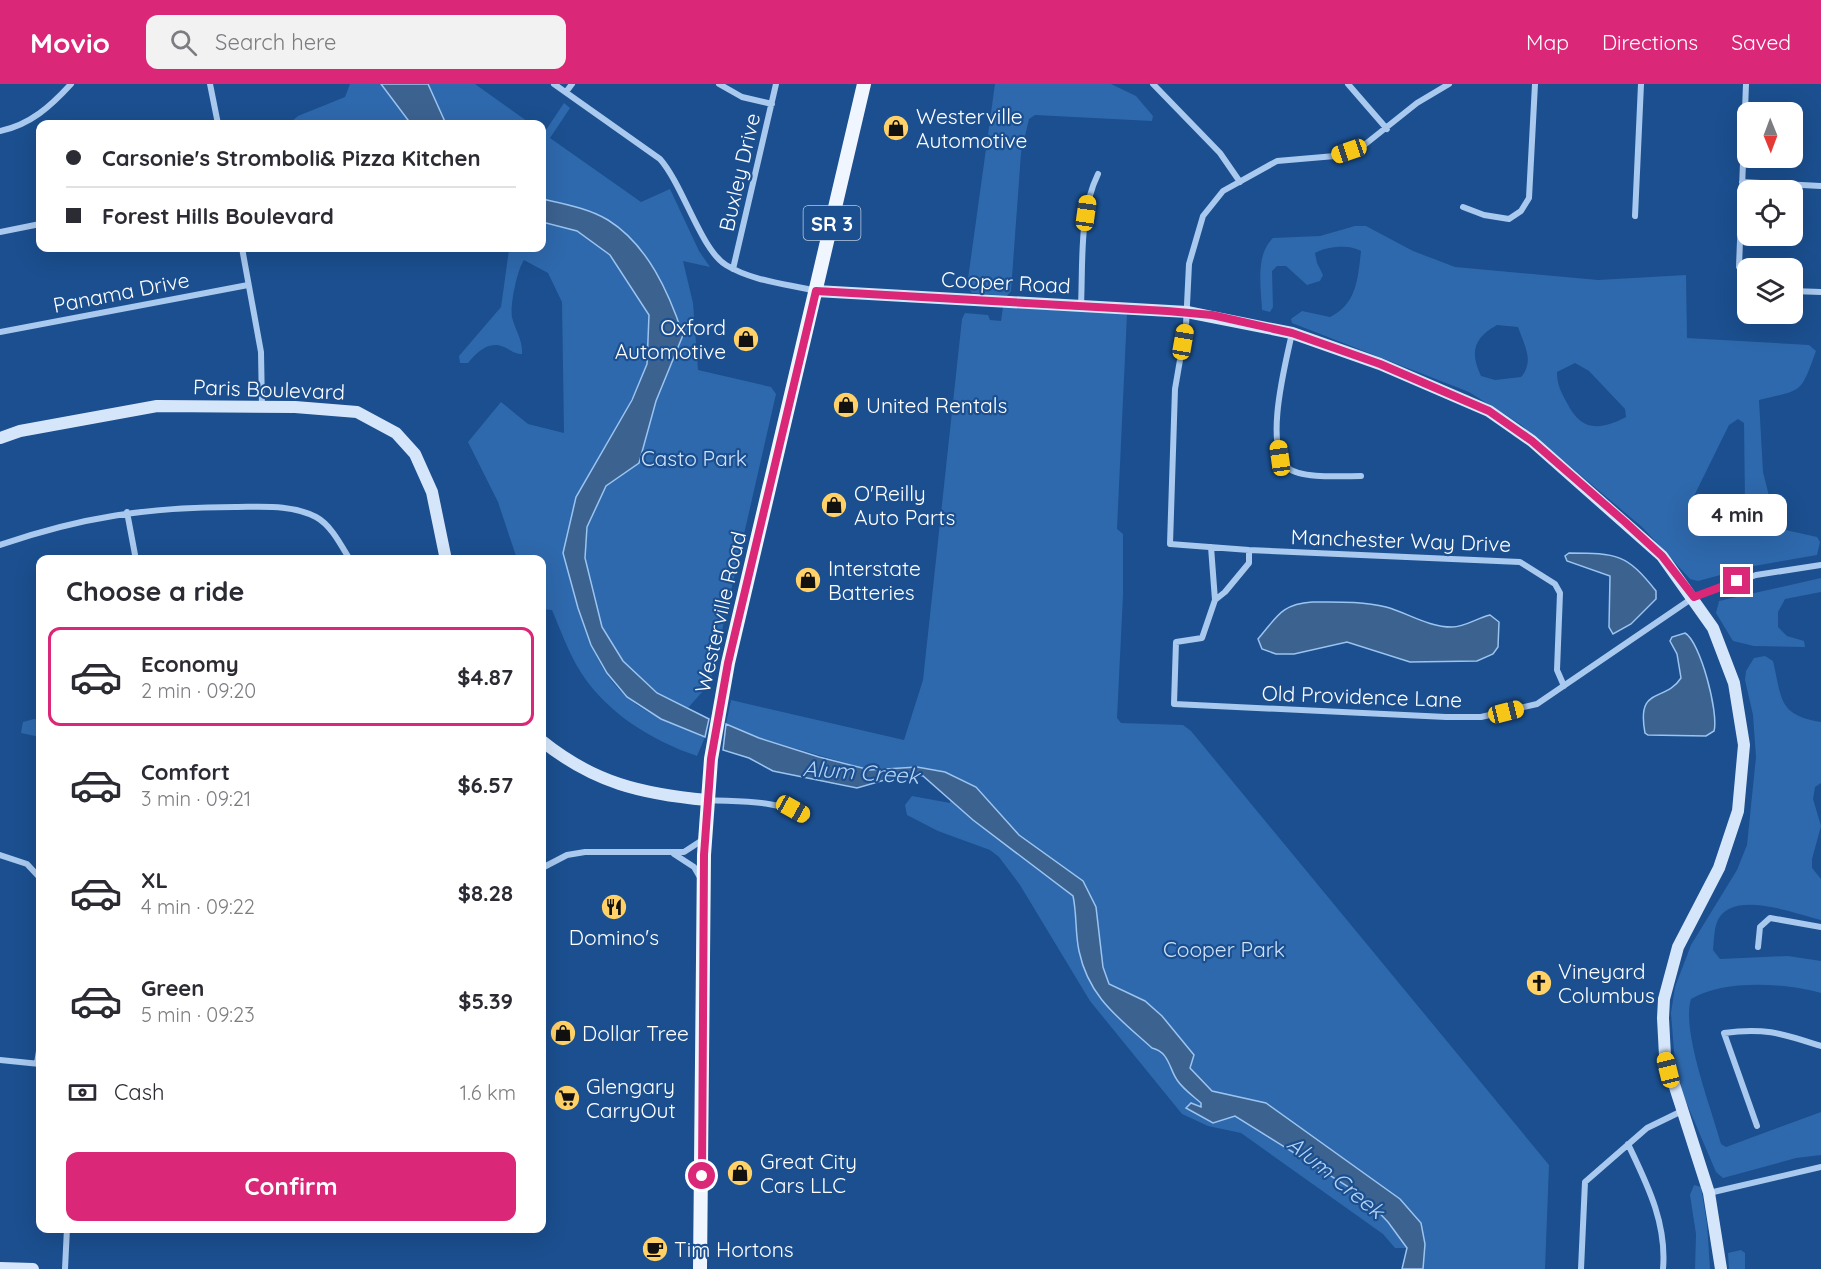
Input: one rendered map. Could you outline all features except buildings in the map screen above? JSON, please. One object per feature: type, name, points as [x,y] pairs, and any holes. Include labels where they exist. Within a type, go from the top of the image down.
[{"type":"main road","name":"Westerville Road","points":[[700,1269],[705,838],[711,759],[720,705],[864,84]]},
{"type":"street","points":[[0,131],[10,129],[47,110],[71,84]]},
{"type":"street","points":[[210,84],[217,120]]},
{"type":"street","points":[[554,84],[660,159],[672,172],[709,246],[724,264],[745,274],[816,291]]},
{"type":"street","points":[[566,92],[572,84]]},
{"type":"street","points":[[719,84],[742,97],[772,104]]},
{"type":"street","name":"Buxley Drive","points":[[733,268],[776,84]]},
{"type":"street","points":[[1153,84],[1220,153],[1240,182]]},
{"type":"street","points":[[1348,84],[1388,129]]},
{"type":"street","points":[[1187,312],[1189,264],[1198,228],[1211,204],[1224,191],[1277,162],[1335,156],[1363,146],[1388,129],[1417,103],[1449,84]]},
{"type":"street","points":[[1462,207],[1484,215],[1509,219],[1521,211],[1529,198],[1535,84]]},
{"type":"street","points":[[1635,216],[1641,84]]},
{"type":"street","points":[[1742,180],[1746,84]]},
{"type":"street","points":[[1081,305],[1087,203],[1089,192],[1098,174]]},
{"type":"street","points":[[1803,185],[1821,186]]},
{"type":"street","points":[[0,232],[36,225]]},
{"type":"street","points":[[243,252],[261,352],[262,406]]},
{"type":"street","name":"Panama Drive","points":[[0,332],[248,285]]},
{"type":"street","name":"Cooper Road","points":[[816,291],[1187,312],[1272,327],[1292,333],[1380,364],[1489,411],[1532,441],[1662,556],[1694,597],[1713,628],[1734,682],[1744,745],[1738,810],[1722,859],[1678,947],[1664,999],[1665,1056],[1709,1193],[1721,1269]]},
{"type":"street","points":[[1803,291],[1821,292]]},
{"type":"street","name":"Manchester Way Drive","points":[[1187,312],[1175,389],[1170,544],[1249,550],[1520,562],[1555,584],[1560,593],[1557,670],[1564,686]]},
{"type":"street","points":[[1292,333],[1279,397],[1280,458],[1289,469],[1302,474],[1361,476]]},
{"type":"street","name":"Paris Boulevard","points":[[0,438],[20,431],[138,409],[262,406],[357,412],[396,434],[415,454],[432,492],[444,555]]},
{"type":"street","points":[[0,545],[70,523],[127,512],[174,507],[293,508],[318,518],[334,535],[347,555]]},
{"type":"street","points":[[127,512],[135,555]]},
{"type":"street","points":[[1211,547],[1215,600]]},
{"type":"street","points":[[1215,600],[1225,592],[1249,563],[1249,550]]},
{"type":"street","name":"Old Providence Lane","points":[[1215,600],[1202,638],[1176,642],[1174,704],[1481,717],[1537,704],[1694,597],[1756,575],[1821,565]]},
{"type":"street","points":[[546,744],[589,773],[624,788],[667,796],[777,806],[793,809],[807,816]]},
{"type":"street","points":[[546,866],[567,855],[585,852],[674,854],[684,852],[705,838]]},
{"type":"street","points":[[674,854],[694,867],[704,885]]},
{"type":"street","points":[[0,855],[27,864],[36,874]]},
{"type":"street","points":[[1758,947],[1760,927],[1770,918],[1821,927]]},
{"type":"street","points":[[1757,1126],[1724,1033],[1771,1030],[1821,1046]]},
{"type":"street","points":[[0,1060],[36,1064]]},
{"type":"street","points":[[1581,1269],[1583,1194],[1586,1182],[1647,1128],[1682,1111]]},
{"type":"street","points":[[1628,1144],[1656,1202],[1662,1237],[1663,1269]]},
{"type":"street","points":[[1709,1193],[1821,1167]]},
{"type":"street","points":[[64,1269],[67,1233]]},
{"type":"street","points":[[0,1268],[33,1269]]},
{"type":"green space","points":[[350,84],[381,84],[408,120],[294,120],[298,116],[345,97]]},
{"type":"green space","points":[[405,84],[475,84],[525,120],[433,120]]},
{"type":"green space","points":[[995,84],[1111,84],[1136,96],[1153,116],[1152,121],[1035,115],[1029,119],[1021,153],[1011,291],[1007,296],[972,293],[967,286]]},
{"type":"green space","name":"Casto Park","points":[[564,103],[570,108],[550,138],[641,202],[670,189],[699,251],[710,267],[683,261],[693,303],[698,370],[771,387],[776,394],[710,683],[688,708],[657,693],[623,661],[602,627],[585,558],[587,527],[606,486],[631,469],[656,401],[648,278],[569,221],[546,218],[546,130]]},
{"type":"green space","points":[[546,223],[577,231],[610,255],[649,315],[647,364],[563,553],[585,630],[593,649],[614,684],[646,711],[705,737],[697,756],[662,742],[645,732],[629,722],[600,697],[573,659],[552,610],[546,609],[546,555],[516,555],[498,502],[468,442],[501,402],[528,424],[564,433],[562,302],[548,273],[524,260],[513,296],[512,312],[522,354],[493,345],[479,351],[468,363],[460,363],[459,356],[501,307],[509,252],[546,252]]},
{"type":"green space","points":[[1355,226],[1366,226],[1413,251],[1455,267],[1598,280],[1686,275],[1687,338],[1809,345],[1816,351],[1806,376],[1798,388],[1792,392],[1759,400],[1763,472],[1776,524],[1781,529],[1817,537],[1820,542],[1817,555],[1754,566],[1698,581],[1690,579],[1642,527],[1520,424],[1469,392],[1292,323],[1291,319],[1302,311],[1330,317],[1346,305],[1357,280],[1361,251],[1351,247],[1338,247],[1315,253],[1323,275],[1320,281],[1307,285],[1286,266],[1277,266],[1272,271],[1273,307],[1270,312],[1262,310],[1260,272],[1267,245],[1273,238],[1320,236]],"holes":[[[1497,325],[1518,327],[1528,359],[1521,377],[1495,380],[1481,376],[1475,360],[1476,347],[1483,335]],[[1575,363],[1589,371],[1625,409],[1626,417],[1599,426],[1592,426],[1578,419],[1561,392],[1557,372]],[[1738,419],[1744,423],[1745,501],[1739,516],[1725,529],[1719,529],[1705,525],[1691,511],[1693,498],[1729,425]]]},
{"type":"green space","name":"Cooper Park","points":[[1003,307],[1127,314],[1117,529],[1123,534],[1123,595],[1117,718],[1121,723],[1183,725],[1191,731],[1549,1165],[1545,1269],[1415,1269],[1414,1226],[1239,1116],[1184,1070],[1109,984],[1082,897],[963,810],[1073,896],[1079,950],[1160,1050],[1173,1068],[1175,1079],[1201,1103],[1213,1123],[1235,1116],[1363,1196],[1388,1222],[1407,1248],[1395,1248],[1383,1234],[1241,1133],[1208,1126],[1182,1114],[1090,1001],[1020,885],[999,857],[990,850],[938,831],[907,815],[905,805],[912,796],[950,803],[950,774],[917,767],[870,770],[759,738],[726,724],[731,700],[904,740],[923,680],[962,319],[965,313],[988,315],[990,320],[1001,321]]},
{"type":"green space","points":[[1821,578],[1821,592],[1785,599],[1778,612],[1778,627],[1787,636],[1804,641],[1805,647],[1754,646],[1733,641],[1716,613],[1719,601]]},
{"type":"green space","points":[[1765,656],[1773,661],[1781,695],[1789,710],[1807,719],[1821,722],[1821,783],[1815,787],[1813,799],[1821,826],[1812,859],[1812,868],[1821,879],[1821,920],[1765,906],[1736,906],[1724,912],[1717,922],[1713,950],[1720,959],[1788,956],[1821,961],[1821,993],[1773,985],[1720,988],[1691,999],[1690,1030],[1699,1071],[1721,1144],[1726,1147],[1821,1112],[1821,1155],[1796,1158],[1723,1178],[1716,1172],[1684,1097],[1675,1063],[1671,1013],[1675,987],[1691,945],[1737,870],[1747,845],[1756,757],[1753,715],[1745,680],[1746,671],[1754,658]]},
{"type":"green space","points":[[36,719],[36,736],[21,733],[23,722]]},
{"type":"green space","points":[[1694,1185],[1701,1187],[1707,1224],[1710,1269],[1695,1269],[1696,1234],[1690,1195]]},
{"type":"green space","points":[[1741,1250],[1745,1253],[1745,1269],[1729,1269],[1728,1253]]},
{"type":"water","points":[[381,84],[428,84],[444,120],[408,120]]},
{"type":"water","points":[[546,200],[592,212],[622,230],[646,256],[655,271],[671,303],[683,335],[656,401],[639,463],[606,486],[587,527],[585,558],[602,627],[623,661],[657,693],[709,719],[705,737],[661,719],[627,697],[607,673],[591,645],[563,553],[576,497],[632,400],[647,364],[649,315],[610,255],[577,231],[546,223]]},
{"type":"water","points":[[1569,553],[1610,555],[1620,558],[1637,569],[1646,579],[1656,591],[1656,599],[1631,624],[1613,634],[1609,627],[1610,576],[1567,561],[1565,556]]},
{"type":"water","points":[[1312,602],[1377,605],[1426,622],[1452,627],[1462,626],[1490,615],[1499,622],[1498,647],[1493,654],[1477,661],[1410,662],[1347,642],[1294,654],[1276,654],[1262,649],[1258,639],[1280,613],[1293,606]]},
{"type":"water","points":[[1685,633],[1697,649],[1707,678],[1714,709],[1714,731],[1706,736],[1648,735],[1645,733],[1643,718],[1645,708],[1648,701],[1674,686],[1681,678],[1677,654],[1670,641],[1672,637]]},
{"type":"water","name":"Alum Creek","points":[[726,724],[759,738],[870,770],[917,767],[945,772],[976,787],[1019,835],[1083,881],[1096,907],[1103,967],[1109,984],[1145,1001],[1162,1016],[1194,1055],[1190,1068],[1212,1091],[1266,1103],[1400,1199],[1421,1223],[1425,1244],[1423,1269],[1402,1269],[1407,1248],[1388,1222],[1363,1196],[1235,1116],[1213,1123],[1186,1108],[1191,1103],[1201,1107],[1201,1103],[1179,1083],[1162,1053],[1152,1048],[1117,1017],[1090,982],[1079,951],[1073,896],[973,820],[923,776],[909,773],[857,788],[773,771],[749,758],[723,750]]},
{"type":"place","name":"Westerville Automotive","points":[[896,128]]},
{"type":"place","name":"Oxford Automotive","points":[[746,339]]},
{"type":"place","name":"United Rentals","points":[[846,405]]},
{"type":"place","name":"O'Reilly Auto Parts","points":[[834,505]]},
{"type":"place","name":"Interstate Batteries","points":[[808,580]]},
{"type":"place","name":"Domino's","points":[[614,907]]},
{"type":"place","name":"Vineyard Columbus","points":[[1539,983]]},
{"type":"place","name":"Dollar Tree","points":[[563,1033]]},
{"type":"place","name":"Glengary CarryOut","points":[[567,1098]]},
{"type":"place","name":"Great City Cars LLC","points":[[740,1173]]},
{"type":"place","name":"Tim Hortons","points":[[655,1249]]},
{"type":"route","points":[[702,1176],[704,855],[711,759],[728,663],[816,291],[1167,311],[1212,315],[1292,333],[1380,364],[1467,399],[1489,411],[1532,441],[1625,522],[1662,556],[1694,597],[1737,581]]}]
